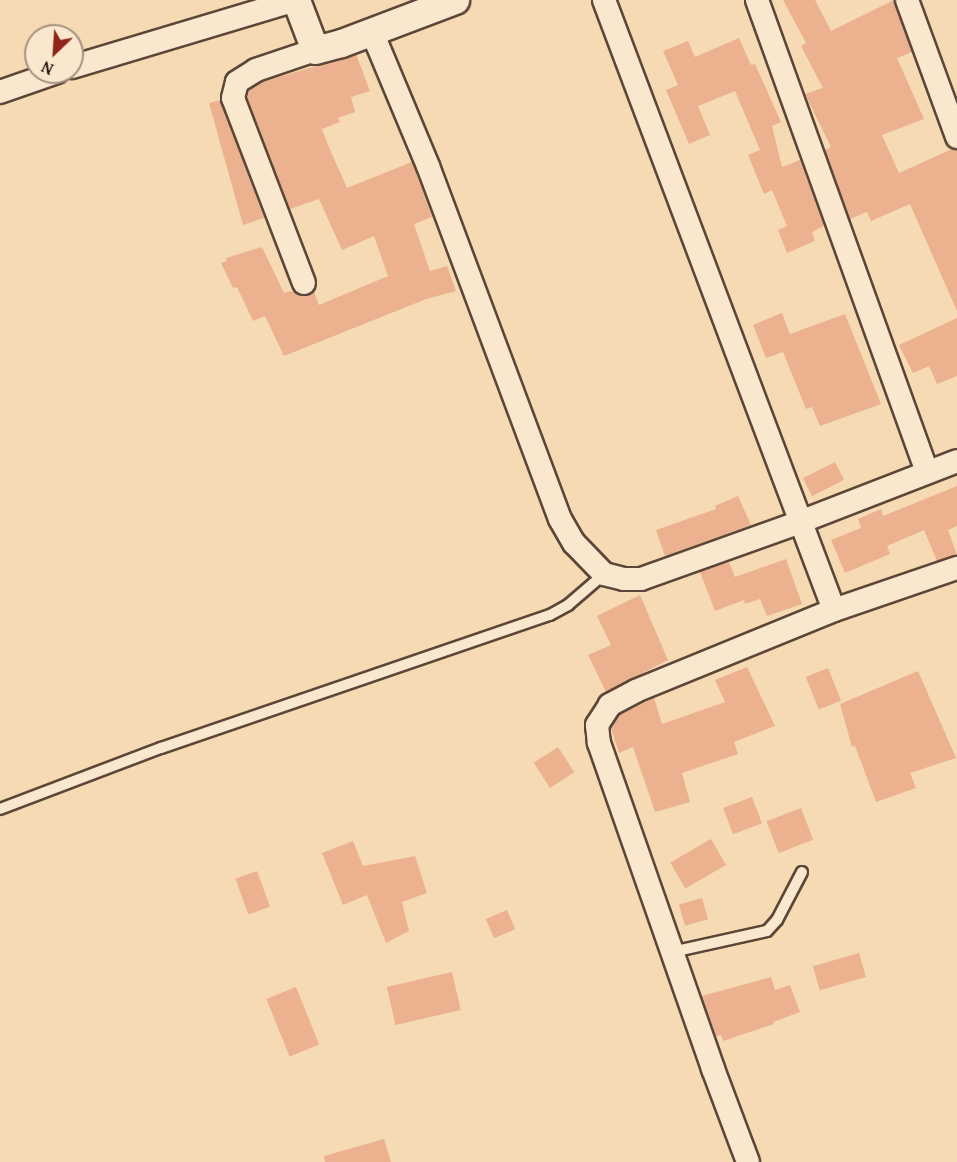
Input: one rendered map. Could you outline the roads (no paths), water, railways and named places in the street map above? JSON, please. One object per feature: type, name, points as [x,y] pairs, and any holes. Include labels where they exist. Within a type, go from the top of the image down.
[{"type":"street","points":[[84,63],[296,0],[315,50]]},
{"type":"street","points":[[304,283],[233,98],[237,82],[256,70],[372,32],[455,0]]},
{"type":"street","points":[[604,0],[834,610]]},
{"type":"street","points":[[757,0],[927,472]]},
{"type":"street","points":[[908,0],[957,137]]},
{"type":"street","points":[[372,32],[428,166],[560,519],[574,543],[604,574],[624,579],[642,579],[800,522],[957,461]]},
{"type":"street","points":[[0,92],[24,84]]},
{"type":"street","points":[[748,1162],[598,743],[597,725],[602,713],[610,705],[636,691],[834,610],[957,568]]},
{"type":"lane","points":[[0,808],[161,748],[550,615],[567,605],[604,574]]},
{"type":"lane","points":[[672,952],[767,931],[777,920],[802,872]]}]
